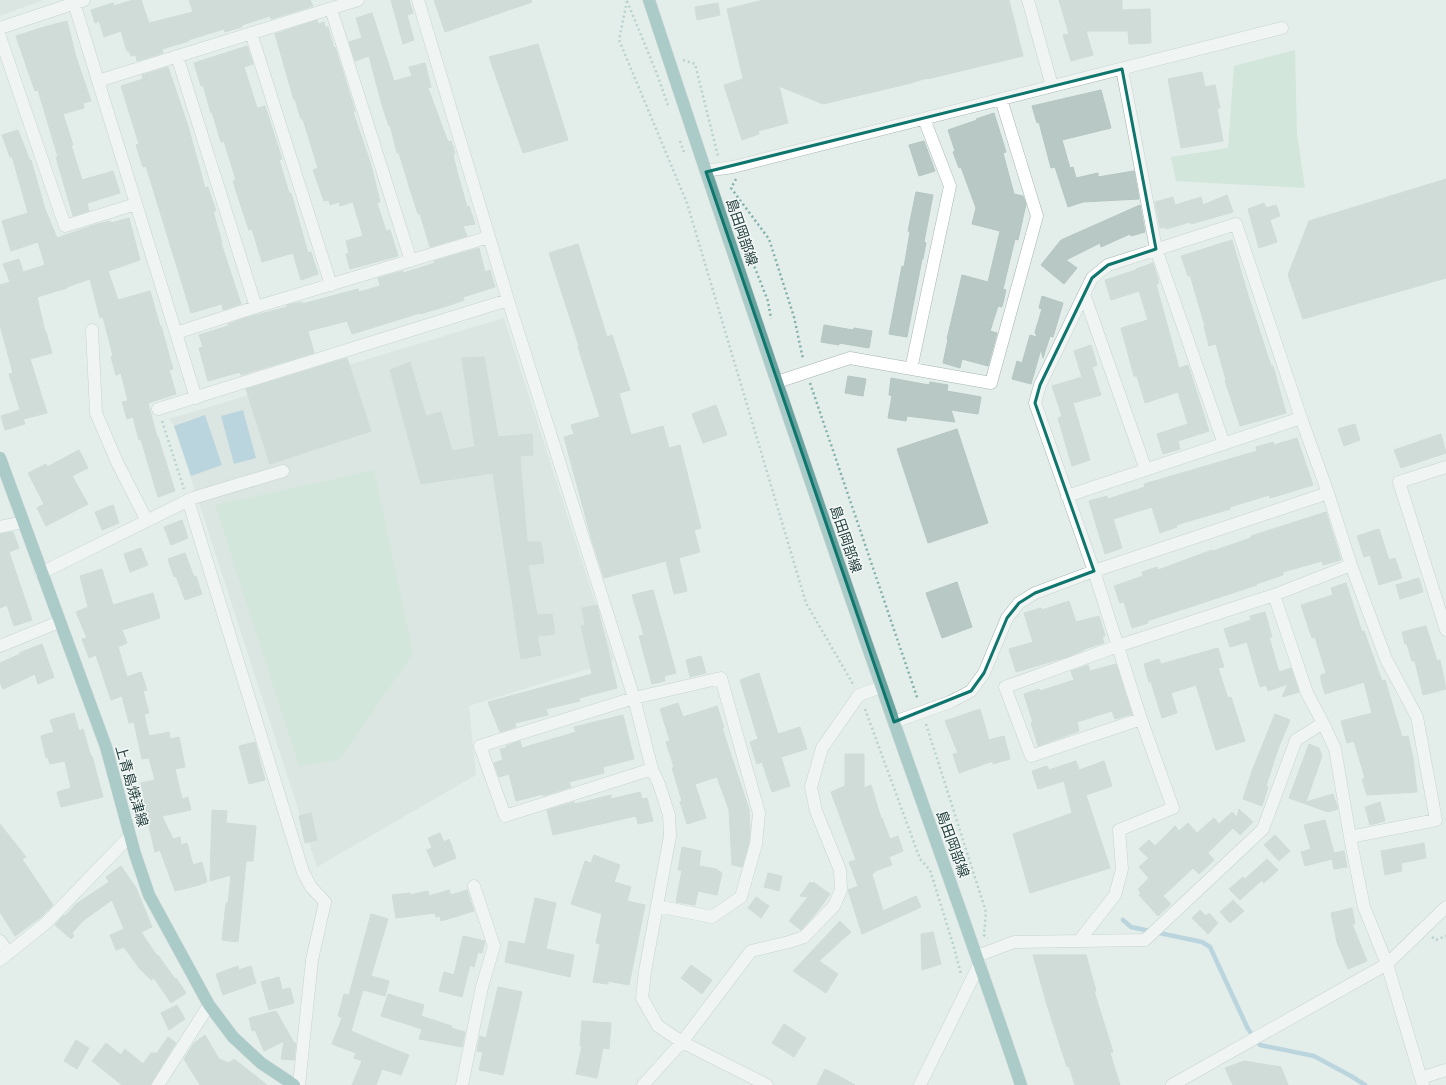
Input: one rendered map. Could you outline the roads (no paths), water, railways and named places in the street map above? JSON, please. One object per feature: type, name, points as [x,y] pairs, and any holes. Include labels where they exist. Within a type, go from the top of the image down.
[{"type":"main road","name":"島田岡部線","points":[[649,0],[776,382],[881,687],[978,959],[1021,1085]]},
{"type":"main road","name":"上青島焼津線","points":[[0,458],[106,747],[130,836],[149,895],[209,1005],[233,1037],[261,1063],[294,1085]]},
{"type":"street","points":[[98,81],[358,0]]},
{"type":"street","points":[[418,0],[508,300],[634,698],[652,769],[659,784],[669,815],[670,836],[645,971],[642,998],[658,1026],[682,1042],[767,1085]]},
{"type":"street","points":[[1028,0],[1052,86]]},
{"type":"street","points":[[0,28],[80,2],[98,81],[196,398]]},
{"type":"street","points":[[331,9],[411,261]]},
{"type":"street","points":[[706,172],[711,170],[733,168],[1282,28]]},
{"type":"street","points":[[251,33],[331,285]]},
{"type":"street","points":[[0,37],[65,226],[136,204]]},
{"type":"street","points":[[177,56],[256,307]]},
{"type":"street","points":[[1122,69],[1156,249],[1224,444]]},
{"type":"street","points":[[776,382],[850,358],[991,383],[1037,216],[1002,99]]},
{"type":"street","points":[[911,369],[950,186],[924,119]]},
{"type":"street","points":[[1079,941],[1115,895],[1122,869],[1119,830],[1173,808],[1141,719],[1094,571],[1035,403],[1040,386],[1092,278],[1108,265],[1236,224],[1301,418],[1328,493],[1351,566],[1386,659],[1417,716],[1436,820],[1350,837]]},
{"type":"street","points":[[176,333],[489,236]]},
{"type":"street","points":[[1084,294],[1146,470]]},
{"type":"street","points":[[158,409],[508,300]]},
{"type":"street","points":[[92,330],[96,413],[117,462],[147,521]]},
{"type":"street","points":[[1067,496],[1301,418]]},
{"type":"street","points":[[1446,467],[1398,482],[1446,630]]},
{"type":"street","points":[[41,573],[188,500],[284,471]]},
{"type":"street","points":[[894,722],[950,702],[970,691],[984,673],[1008,618],[1019,603],[1035,593],[1094,571],[1328,493]]},
{"type":"street","points":[[188,500],[303,872],[311,887],[324,902],[312,960],[299,1085]]},
{"type":"street","points":[[0,527],[23,522]]},
{"type":"street","points":[[1141,719],[1031,756],[1005,687],[1118,646],[1274,595],[1351,566]]},
{"type":"street","points":[[1274,595],[1307,693],[1323,723],[1334,749],[1364,907],[1387,964],[1422,1082],[1446,1070]]},
{"type":"street","points":[[0,646],[59,622]]},
{"type":"street","points":[[652,769],[505,816],[480,746],[634,698],[721,678],[759,813],[756,844],[742,897],[712,917],[657,906]]},
{"type":"street","points":[[643,1085],[682,1042],[750,951],[804,937],[834,906],[841,890],[840,870],[816,811],[811,787],[822,748],[859,695],[881,687]]},
{"type":"street","points":[[920,1085],[978,959],[1014,942],[1145,940],[1263,829],[1296,740],[1323,723]]},
{"type":"street","points":[[0,941],[4,956],[46,923],[130,836]]},
{"type":"street","points":[[462,1085],[482,987],[494,946],[474,886]]},
{"type":"street","points":[[1172,1085],[1387,964],[1446,907]]},
{"type":"street","points":[[158,1085],[209,1005]]},
{"type":"water","points":[[243,410],[256,458],[234,464],[221,416]]},
{"type":"water","points":[[205,415],[222,465],[191,476],[174,426]]},
{"type":"waterway","points":[[1123,920],[1131,927],[1202,942],[1210,947],[1248,1029],[1260,1045],[1314,1056],[1365,1085]]}]
